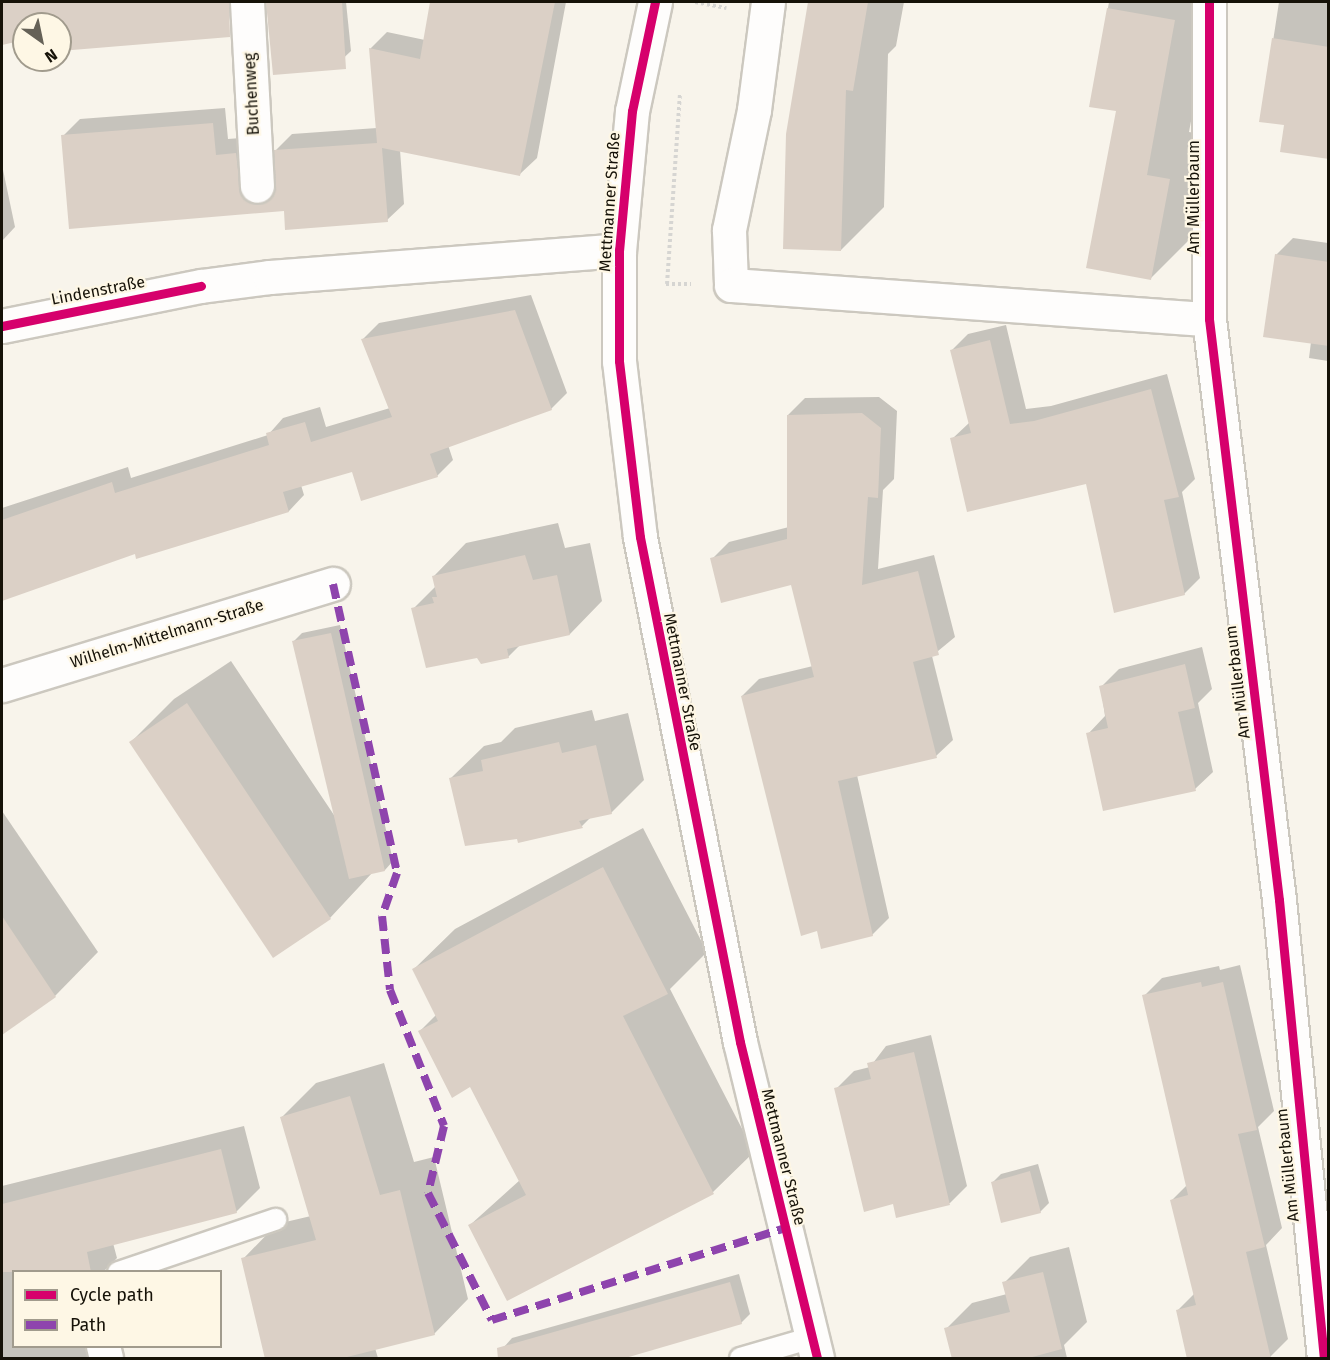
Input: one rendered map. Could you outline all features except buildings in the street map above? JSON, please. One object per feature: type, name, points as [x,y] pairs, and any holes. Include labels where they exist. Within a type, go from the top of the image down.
[{"type":"street","name":"Buchenweg","points":[[247,2],[256,186]]},
{"type":"street","name":"Mettmanner Straße","points":[[655,2],[632,111],[619,250],[619,361],[640,537],[669,701],[740,1042],[815,1348]]},
{"type":"street","points":[[768,2],[754,110],[729,230],[731,285],[1209,319]]},
{"type":"street","name":"Am Müllerbaum","points":[[1209,2],[1209,319],[1217,402],[1276,877],[1324,1359]]},
{"type":"street","name":"Lindenstraße","points":[[2,326],[201,286],[619,250]]},
{"type":"street","name":"Wilhelm-Mittelmann-Straße","points":[[2,685],[333,584]]},
{"type":"lane","points":[[124,1270],[275,1219]]},
{"type":"lane","points":[[740,1359],[815,1348]]},
{"type":"path","points":[[693,13],[694,2]]},
{"type":"path","points":[[667,284],[682,81]]},
{"type":"path","points":[[619,283],[731,285]]},
{"type":"marked path","points":[[333,584],[397,873],[382,916],[390,990],[444,1126],[428,1193],[492,1320],[786,1228]]},
{"type":"cycle path","points":[[655,2],[632,111],[619,250],[619,361],[640,537],[740,1042],[817,1358]]},
{"type":"cycle path","points":[[1209,2],[1209,319],[1279,900],[1324,1358]]},
{"type":"cycle path","points":[[2,326],[201,286]]}]
